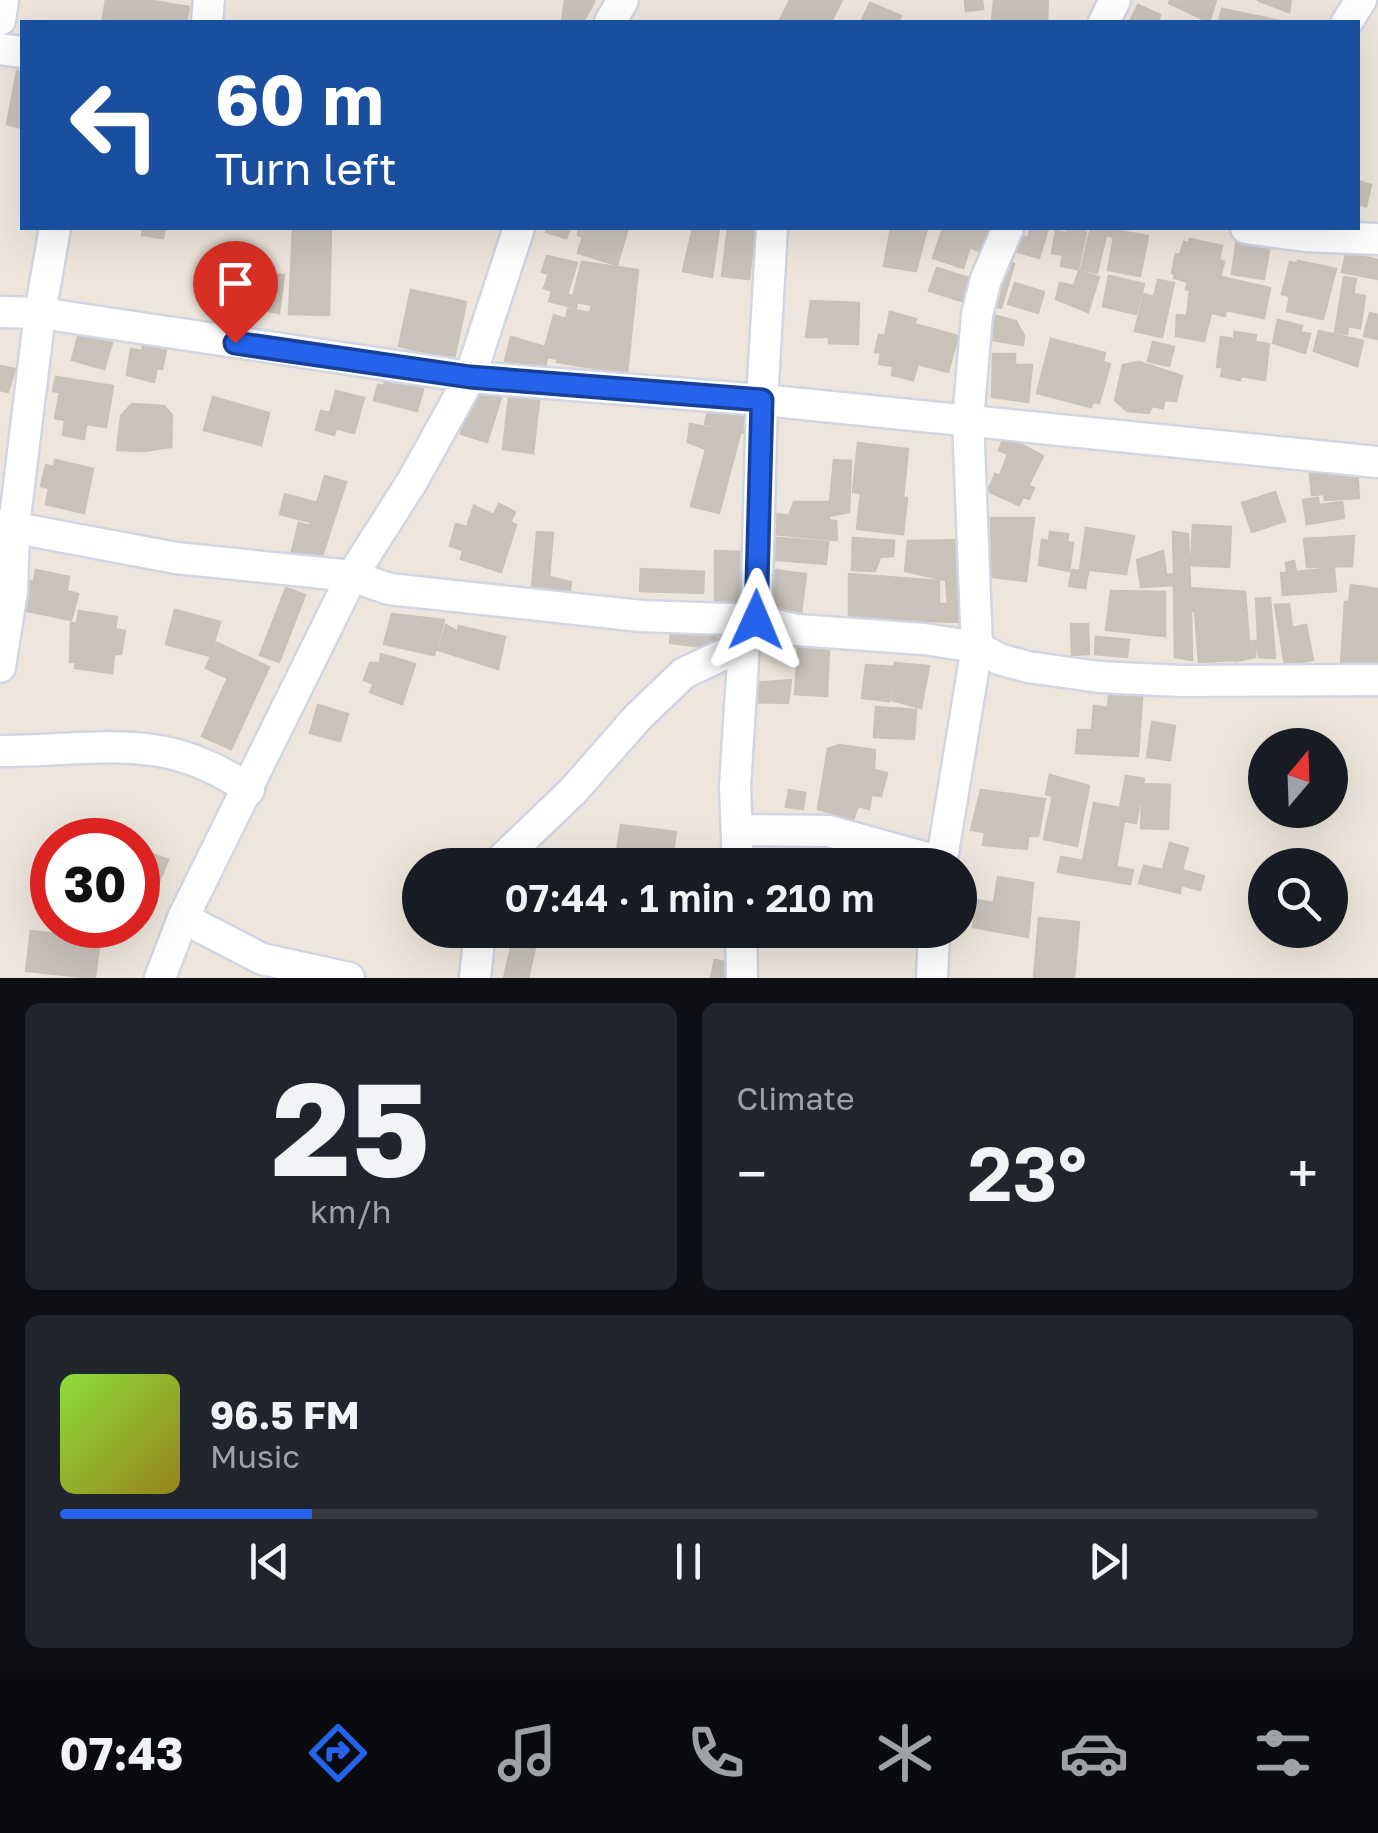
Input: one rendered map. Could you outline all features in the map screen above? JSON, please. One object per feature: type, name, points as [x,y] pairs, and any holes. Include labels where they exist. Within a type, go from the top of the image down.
[{"type":"street","points":[[0,20],[3,0]]},
{"type":"street","points":[[0,666],[12,591],[7,525],[55,230]]},
{"type":"street","points":[[160,978],[183,918],[352,576],[470,377],[518,230]]},
{"type":"street","points":[[737,848],[735,786],[772,230]]},
{"type":"street","points":[[944,848],[977,647],[968,420],[977,315],[986,279],[1007,230]]},
{"type":"street","points":[[1260,230],[1378,240]]},
{"type":"street","points":[[0,312],[40,313],[470,377],[762,400],[1378,462]]},
{"type":"street","points":[[7,525],[176,558],[352,576],[405,591],[746,629],[890,636],[977,647],[999,659],[1028,667],[1099,677],[1181,681],[1378,680]]},
{"type":"street","points":[[513,848],[684,673],[746,629]]},
{"type":"street","points":[[0,751],[95,746],[178,754],[221,770],[249,790]]},
{"type":"street","points":[[736,830],[829,831],[887,848]]},
{"type":"street","points":[[183,918],[262,959],[349,978]]},
{"type":"street","points":[[474,978],[478,948]]},
{"type":"street","points":[[741,948],[742,978]]},
{"type":"street","points":[[932,978],[933,948]]},
{"type":"building","points":[[106,0],[147,0],[189,7],[186,20],[102,20]]},
{"type":"building","points":[[565,0],[594,0],[584,20],[562,20]]},
{"type":"building","points":[[790,0],[842,0],[832,20],[780,20]]},
{"type":"building","points":[[965,0],[982,0],[983,9],[966,11]]},
{"type":"building","points":[[994,0],[1048,0],[1047,20],[992,20]]},
{"type":"building","points":[[1171,0],[1216,0],[1210,20],[1169,3]]},
{"type":"building","points":[[1291,0],[1289,12],[1259,1]]},
{"type":"building","points":[[870,3],[901,16],[899,20],[862,20]]},
{"type":"building","points":[[1138,5],[1160,15],[1159,20],[1131,20]]},
{"type":"building","points":[[1222,9],[1275,20],[1219,20]]},
{"type":"building","points":[[17,71],[20,127],[7,124]]},
{"type":"building","points":[[1360,182],[1371,185],[1366,206],[1360,204]]},
{"type":"building","points":[[143,230],[165,230],[163,238],[142,235]]},
{"type":"building","points":[[293,230],[331,230],[329,315],[289,314]]},
{"type":"building","points":[[547,230],[569,230],[566,238]]},
{"type":"building","points":[[579,230],[627,230],[617,265],[578,253],[583,237],[578,235]]},
{"type":"building","points":[[693,230],[719,230],[712,277],[683,271]]},
{"type":"building","points":[[728,230],[755,230],[749,279],[722,276]]},
{"type":"building","points":[[891,230],[926,230],[916,271],[884,266]]},
{"type":"building","points":[[942,230],[993,230],[984,253],[970,247],[963,268],[933,258]]},
{"type":"building","points":[[1030,230],[1047,230],[1039,258],[1015,251],[1020,236],[1028,238]]},
{"type":"building","points":[[1091,230],[1148,236],[1140,276],[1108,270],[1114,237],[1106,235],[1097,273],[1081,269]]},
{"type":"building","points":[[1056,231],[1086,232],[1078,269],[1061,266],[1063,255],[1052,253]]},
{"type":"building","points":[[1237,238],[1270,244],[1264,279],[1232,274]]},
{"type":"building","points":[[1190,239],[1222,246],[1219,260],[1224,262],[1204,341],[1176,336],[1177,315],[1187,316],[1190,290],[1186,289],[1188,282],[1174,278],[1172,273],[1176,254],[1180,255],[1184,242],[1189,243]]},
{"type":"building","points":[[1346,253],[1378,260],[1378,279],[1342,272]]},
{"type":"building","points":[[547,256],[577,263],[567,295],[573,296],[582,262],[638,270],[627,373],[547,357],[544,374],[504,365],[511,337],[545,347],[554,315],[566,319],[568,309],[590,313],[592,305],[577,302],[576,308],[549,301],[552,291],[544,288],[549,274],[542,272]]},
{"type":"building","points":[[999,259],[1014,264],[1001,308],[986,304]]},
{"type":"building","points":[[1290,262],[1336,269],[1323,319],[1287,311],[1290,296],[1282,294]]},
{"type":"building","points":[[937,268],[972,279],[965,302],[929,291]]},
{"type":"building","points":[[1079,271],[1099,277],[1088,312],[1056,299],[1060,283],[1074,286]]},
{"type":"building","points":[[264,275],[284,275],[279,313],[264,310]]},
{"type":"building","points":[[1109,276],[1144,284],[1136,314],[1103,306]]},
{"type":"building","points":[[1221,277],[1270,288],[1264,318],[1226,310],[1225,316],[1212,313]]},
{"type":"building","points":[[1344,277],[1356,279],[1353,294],[1365,296],[1360,328],[1348,326],[1347,334],[1335,332]]},
{"type":"building","points":[[1158,280],[1174,283],[1162,337],[1135,331],[1144,294],[1154,297]]},
{"type":"building","points":[[1015,283],[1044,292],[1038,313],[1008,304]]},
{"type":"building","points":[[411,290],[466,302],[454,359],[399,346]]},
{"type":"building","points":[[811,301],[859,303],[858,344],[829,343],[829,337],[806,337]]},
{"type":"building","points":[[890,312],[916,319],[914,324],[958,336],[948,372],[918,364],[913,380],[892,375],[893,366],[879,364],[881,353],[875,352],[879,335],[885,336]]},
{"type":"building","points":[[1370,313],[1378,315],[1378,339],[1364,336]]},
{"type":"building","points":[[989,314],[1016,321],[1024,336],[1023,345],[985,339]]},
{"type":"building","points":[[1278,320],[1302,326],[1300,332],[1310,334],[1305,353],[1273,343]]},
{"type":"building","points":[[1319,331],[1363,341],[1357,366],[1314,351]]},
{"type":"building","points":[[1235,332],[1256,335],[1255,342],[1269,344],[1265,380],[1221,376],[1223,367],[1217,367],[1221,337],[1234,339]]},
{"type":"building","points":[[79,333],[112,343],[104,369],[72,360]]},
{"type":"building","points":[[1051,339],[1105,353],[1103,362],[1110,364],[1099,403],[1093,402],[1091,407],[1037,393]]},
{"type":"building","points":[[144,341],[167,345],[162,369],[157,368],[154,382],[127,375],[131,349],[142,351]]},
{"type":"building","points":[[1153,342],[1174,347],[1169,366],[1148,361]]},
{"type":"building","points":[[993,354],[1015,354],[1015,365],[1032,365],[1028,402],[992,397]]},
{"type":"building","points":[[1139,362],[1182,376],[1176,401],[1164,400],[1163,408],[1152,406],[1149,413],[1127,411],[1115,400],[1123,365]]},
{"type":"building","points":[[0,366],[15,369],[8,392],[0,390]]},
{"type":"building","points":[[389,368],[426,378],[417,411],[374,400],[378,385],[384,386]]},
{"type":"building","points":[[56,377],[113,386],[106,427],[86,424],[84,439],[63,435],[65,420],[55,418],[60,392],[53,391]]},
{"type":"building","points":[[476,381],[504,388],[487,442],[461,434]]},
{"type":"building","points":[[510,388],[540,392],[533,453],[503,449]]},
{"type":"building","points":[[336,391],[364,398],[354,433],[336,428],[334,435],[316,430],[321,411],[330,413]]},
{"type":"building","points":[[213,397],[269,413],[261,445],[204,430]]},
{"type":"building","points":[[710,402],[746,408],[744,433],[705,424]]},
{"type":"building","points":[[132,404],[164,406],[172,415],[171,447],[117,450],[121,416]]},
{"type":"building","points":[[690,424],[740,434],[719,513],[691,506],[706,449],[688,442]]},
{"type":"building","points":[[1005,436],[1043,456],[1028,486],[1034,488],[1029,499],[1023,497],[1019,505],[988,491],[995,474],[1000,476],[1008,454],[999,450]]},
{"type":"building","points":[[858,443],[908,449],[903,498],[853,492]]},
{"type":"building","points":[[55,460],[93,469],[84,513],[46,504],[49,488],[41,486],[46,465],[54,467]]},
{"type":"building","points":[[834,460],[851,461],[849,512],[829,519],[790,513],[794,502],[830,502]]},
{"type":"building","points":[[1357,470],[1359,498],[1325,500],[1324,494],[1312,495],[1310,474]]},
{"type":"building","points":[[325,476],[346,482],[320,562],[291,555],[299,523],[310,526],[311,522],[280,514],[285,494],[317,503]]},
{"type":"building","points":[[1275,492],[1285,521],[1252,532],[1242,503]]},
{"type":"building","points":[[861,493],[907,498],[903,534],[857,529]]},
{"type":"building","points":[[1318,498],[1319,505],[1342,502],[1344,518],[1307,524],[1303,500]]},
{"type":"building","points":[[499,504],[515,512],[510,522],[516,525],[501,572],[461,559],[463,550],[450,546],[456,524],[467,527],[474,506],[494,515]]},
{"type":"building","points":[[775,514],[836,521],[837,540],[772,534]]},
{"type":"building","points":[[991,518],[1034,518],[1026,581],[992,577]]},
{"type":"building","points":[[1193,525],[1231,527],[1229,567],[1191,565]]},
{"type":"building","points":[[1086,528],[1134,536],[1126,574],[1080,569]]},
{"type":"building","points":[[537,532],[553,533],[549,577],[571,582],[569,598],[532,589]]},
{"type":"building","points":[[1050,532],[1068,534],[1067,542],[1073,543],[1069,571],[1039,565],[1042,540],[1049,541]]},
{"type":"building","points":[[1173,532],[1188,534],[1190,588],[1245,592],[1249,642],[1256,641],[1255,657],[1236,661],[1233,644],[1234,660],[1199,662],[1195,611],[1191,611],[1192,660],[1175,657],[1174,585],[1141,587],[1137,560],[1163,551],[1166,575],[1174,574]]},
{"type":"building","points":[[1354,536],[1352,566],[1307,567],[1304,539]]},
{"type":"building","points":[[766,537],[828,542],[826,564],[765,559]]},
{"type":"building","points":[[853,538],[894,541],[893,556],[880,557],[875,571],[852,570]]},
{"type":"building","points":[[965,540],[965,622],[849,619],[849,574],[939,581],[939,604],[948,604],[946,580],[905,571],[908,541]]},
{"type":"building","points":[[715,551],[746,552],[746,603],[715,603]]},
{"type":"building","points":[[1294,561],[1296,572],[1334,568],[1336,591],[1283,595],[1281,573],[1287,573],[1286,563]]},
{"type":"building","points":[[641,569],[704,572],[703,593],[640,591]]},
{"type":"building","points":[[765,569],[806,574],[801,613],[761,607]]},
{"type":"building","points":[[36,570],[69,577],[64,607],[30,601]]},
{"type":"building","points":[[1072,570],[1088,572],[1085,588],[1069,586]]},
{"type":"building","points":[[31,581],[78,594],[71,620],[23,610]]},
{"type":"building","points":[[1351,585],[1378,589],[1378,667],[1341,664],[1345,602],[1349,602]]},
{"type":"building","points":[[286,588],[305,595],[279,662],[260,655]]},
{"type":"building","points":[[1111,591],[1165,592],[1165,636],[1106,630]]},
{"type":"building","points":[[1270,598],[1275,658],[1259,657],[1256,599]]},
{"type":"building","points":[[1289,604],[1292,628],[1306,625],[1313,660],[1285,665],[1275,605]]},
{"type":"building","points":[[175,610],[220,622],[210,656],[166,644]]},
{"type":"building","points":[[79,611],[117,617],[115,629],[125,631],[121,654],[114,654],[112,673],[75,668],[76,662],[70,662],[71,623],[77,623]]},
{"type":"building","points":[[392,614],[444,620],[434,655],[384,644]]},
{"type":"building","points":[[1071,624],[1088,624],[1089,654],[1072,655]]},
{"type":"building","points":[[446,625],[458,632],[459,626],[505,637],[498,669],[438,650]]},
{"type":"building","points":[[672,625],[716,632],[714,648],[670,643]]},
{"type":"building","points":[[1096,637],[1129,640],[1127,657],[1095,654]]},
{"type":"building","points":[[217,643],[269,667],[231,749],[202,736],[228,678],[206,668]]},
{"type":"building","points":[[798,648],[829,650],[827,696],[795,694]]},
{"type":"building","points":[[381,654],[415,664],[402,704],[370,692],[374,684],[364,680],[370,663],[380,663]]},
{"type":"building","points":[[895,663],[929,666],[921,708],[892,700]]},
{"type":"building","points":[[866,665],[893,667],[889,701],[862,698]]},
{"type":"building","points":[[791,680],[788,703],[748,702],[751,683]]},
{"type":"building","points":[[1109,694],[1142,697],[1138,756],[1076,753],[1078,730],[1092,730],[1094,706],[1108,708]]},
{"type":"building","points":[[318,705],[348,714],[340,741],[310,733]]},
{"type":"building","points":[[876,707],[916,710],[914,739],[874,737]]},
{"type":"building","points":[[1152,722],[1175,726],[1170,760],[1147,757]]},
{"type":"building","points":[[839,745],[875,750],[874,770],[887,773],[881,796],[871,795],[869,809],[858,806],[853,820],[818,809],[828,749]]},
{"type":"building","points":[[1050,775],[1089,786],[1077,846],[1044,839],[1053,796],[1046,794]]},
{"type":"building","points":[[1126,776],[1144,779],[1136,823],[1124,821],[1116,867],[1133,870],[1130,884],[1058,872],[1061,857],[1083,861],[1094,803],[1120,808]]},
{"type":"building","points":[[1143,784],[1170,785],[1168,829],[1141,828]]},
{"type":"building","points":[[789,790],[805,793],[803,809],[786,807]]},
{"type":"building","points":[[981,790],[1045,799],[1038,836],[1028,836],[1027,849],[983,845],[985,832],[971,830]]},
{"type":"building","points":[[621,825],[676,832],[674,848],[618,848]]},
{"type":"building","points":[[1170,843],[1188,848],[1182,870],[1204,876],[1200,890],[1181,885],[1180,893],[1139,883],[1144,866],[1163,870]]},
{"type":"building","points":[[160,857],[168,860],[160,879]]},
{"type":"building","points":[[998,877],[1033,883],[1028,937],[977,928],[977,900],[994,903]]},
{"type":"building","points":[[1039,918],[1079,922],[1074,978],[1034,978]]},
{"type":"building","points":[[30,939],[30,948],[99,948],[95,978],[26,971]]},
{"type":"building","points":[[511,948],[535,948],[528,978],[504,978]]},
{"type":"building","points":[[715,960],[737,965],[734,978],[711,978]]},
{"type":"route","points":[[235,343],[470,377],[762,400],[756,620]]}]
